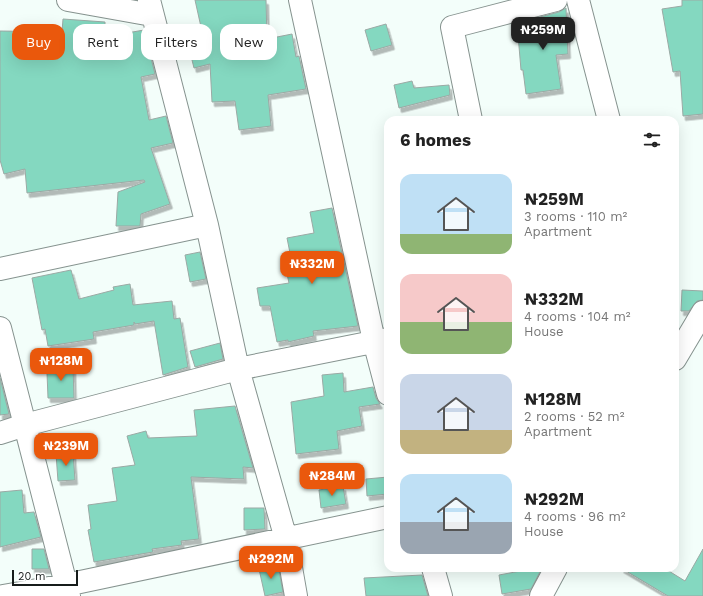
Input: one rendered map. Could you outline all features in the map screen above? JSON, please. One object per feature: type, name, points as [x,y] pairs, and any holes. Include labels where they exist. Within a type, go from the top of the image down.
[{"type":"street","points":[[68,0],[150,8],[207,225],[238,370],[286,539],[296,596]]},
{"type":"street","points":[[300,0],[381,340],[384,363]]},
{"type":"street","points":[[470,116],[452,27],[556,0]]},
{"type":"street","points":[[578,0],[608,116]]},
{"type":"street","points":[[0,269],[207,225]]},
{"type":"street","points":[[679,352],[703,312]]},
{"type":"street","points":[[0,328],[67,590]]},
{"type":"street","points":[[0,433],[238,370],[381,340]]},
{"type":"street","points":[[3,596],[67,590],[384,517]]},
{"type":"street","points":[[434,572],[441,596]]},
{"type":"street","points":[[541,596],[554,572]]},
{"type":"building","points":[[195,0],[266,0],[267,24],[220,24],[220,60],[277,60],[277,37],[292,34],[296,57],[299,56],[306,89],[268,95],[271,126],[239,130],[235,101],[212,102],[210,64],[194,68],[192,60],[212,60],[212,24],[200,24]]},
{"type":"building","points":[[682,0],[703,0],[703,114],[683,116],[680,71],[673,72],[662,9],[682,6]]},
{"type":"building","points":[[566,8],[568,54],[556,55],[561,89],[526,94],[523,70],[521,70],[517,23],[559,12]]},
{"type":"building","points":[[63,19],[105,22],[105,24],[73,24],[73,60],[133,60],[133,32],[141,31],[141,60],[152,60],[155,74],[141,77],[149,120],[166,116],[173,143],[151,148],[170,204],[141,214],[140,226],[116,226],[118,192],[145,182],[144,180],[27,193],[25,169],[4,174],[0,160],[0,31],[12,31],[12,60],[65,60],[65,24],[63,24]]},
{"type":"building","points":[[386,24],[392,45],[371,51],[365,30]]},
{"type":"building","points":[[412,81],[414,88],[449,85],[450,95],[399,108],[394,85]]},
{"type":"building","points":[[332,208],[358,326],[313,331],[314,336],[288,342],[288,340],[277,342],[270,306],[260,306],[257,288],[289,283],[285,265],[292,263],[287,238],[314,233],[310,212]]},
{"type":"building","points":[[200,252],[206,279],[190,282],[185,255]]},
{"type":"building","points":[[71,270],[79,299],[114,290],[113,287],[130,284],[133,305],[172,301],[174,319],[180,318],[188,367],[163,375],[154,321],[135,324],[134,322],[134,325],[93,332],[94,339],[48,346],[45,329],[42,330],[32,278]]},
{"type":"building","points":[[682,290],[703,291],[703,300],[697,301],[689,311],[681,311]]},
{"type":"building","points":[[220,343],[223,359],[195,367],[190,351]]},
{"type":"building","points":[[50,363],[73,366],[74,398],[48,398],[47,373],[51,373]]},
{"type":"building","points":[[343,373],[344,392],[373,387],[376,398],[380,404],[359,407],[362,426],[337,431],[339,449],[296,454],[291,402],[324,396],[322,375]]},
{"type":"building","points":[[0,378],[9,414],[0,415]]},
{"type":"building","points":[[235,406],[253,468],[243,467],[244,479],[191,477],[199,539],[181,541],[182,545],[152,549],[153,552],[94,562],[88,530],[91,529],[88,505],[117,501],[112,468],[135,465],[127,436],[146,431],[148,438],[197,436],[194,410]]},
{"type":"building","points":[[73,453],[75,480],[58,481],[56,454]]},
{"type":"building","points":[[384,477],[384,494],[367,496],[366,479]]},
{"type":"building","points":[[343,486],[346,504],[321,508],[319,490]]},
{"type":"building","points":[[22,490],[24,513],[34,512],[41,537],[0,547],[0,492]]},
{"type":"building","points":[[244,508],[264,508],[265,529],[244,530]]},
{"type":"building","points":[[32,549],[44,549],[49,569],[32,569]]},
{"type":"building","points":[[703,549],[703,596],[668,596],[628,572],[670,572],[685,581]]},
{"type":"building","points":[[278,565],[283,592],[265,596],[259,569]]},
{"type":"building","points":[[515,572],[540,572],[531,589],[502,594],[499,575]]},
{"type":"building","points":[[422,575],[428,596],[366,596],[364,578]]}]
